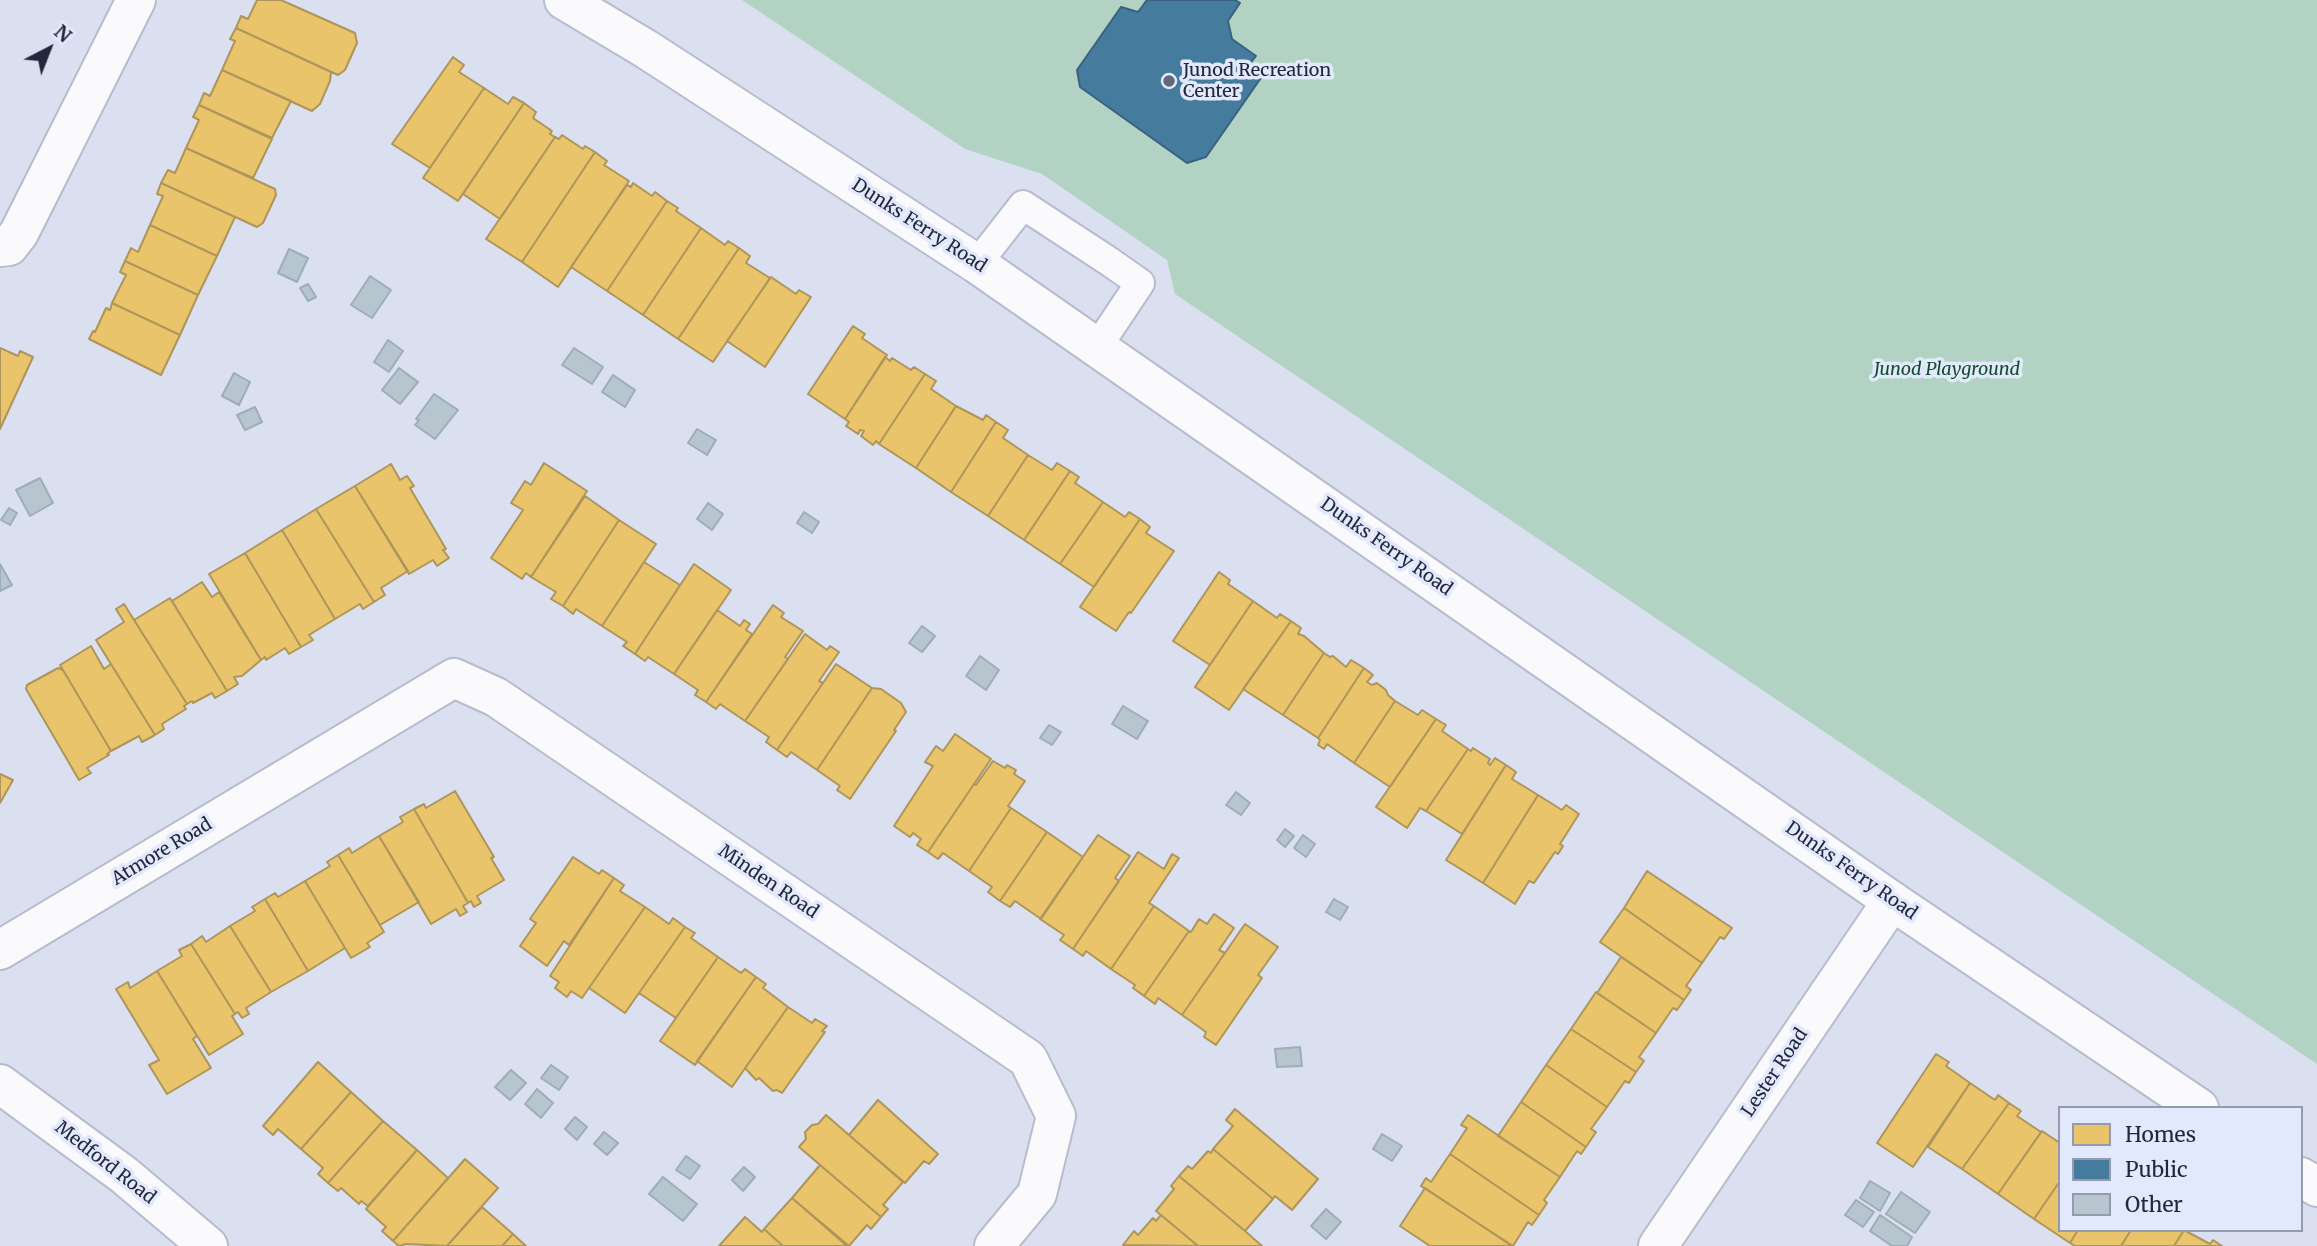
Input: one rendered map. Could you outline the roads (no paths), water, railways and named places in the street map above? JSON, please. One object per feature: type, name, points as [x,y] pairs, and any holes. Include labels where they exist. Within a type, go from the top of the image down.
[{"type":"street","points":[[0,247],[9,246],[19,233],[136,0]]},
{"type":"street","name":"Dunks Ferry Road","points":[[564,0],[646,49],[977,264],[1892,901],[2196,1106]]},
{"type":"street","name":"Minden Road","points":[[325,755],[454,678],[496,697],[1028,1059],[1056,1116],[1037,1194],[994,1246]]},
{"type":"street","name":"Atmore Road","points":[[0,950],[325,755]]},
{"type":"street","name":"Lester Road","points":[[1658,1246],[1892,901]]},
{"type":"street","name":"Medford Road","points":[[0,1084],[124,1175],[208,1246]]},
{"type":"lane","points":[[977,264],[1023,205],[1110,261],[1140,283],[1098,346]]},
{"type":"place","name":"Junod Recreation Center","points":[[1169,81]]},
{"type":"park label","name":"Junod Playground","points":[[1947,370]]}]
